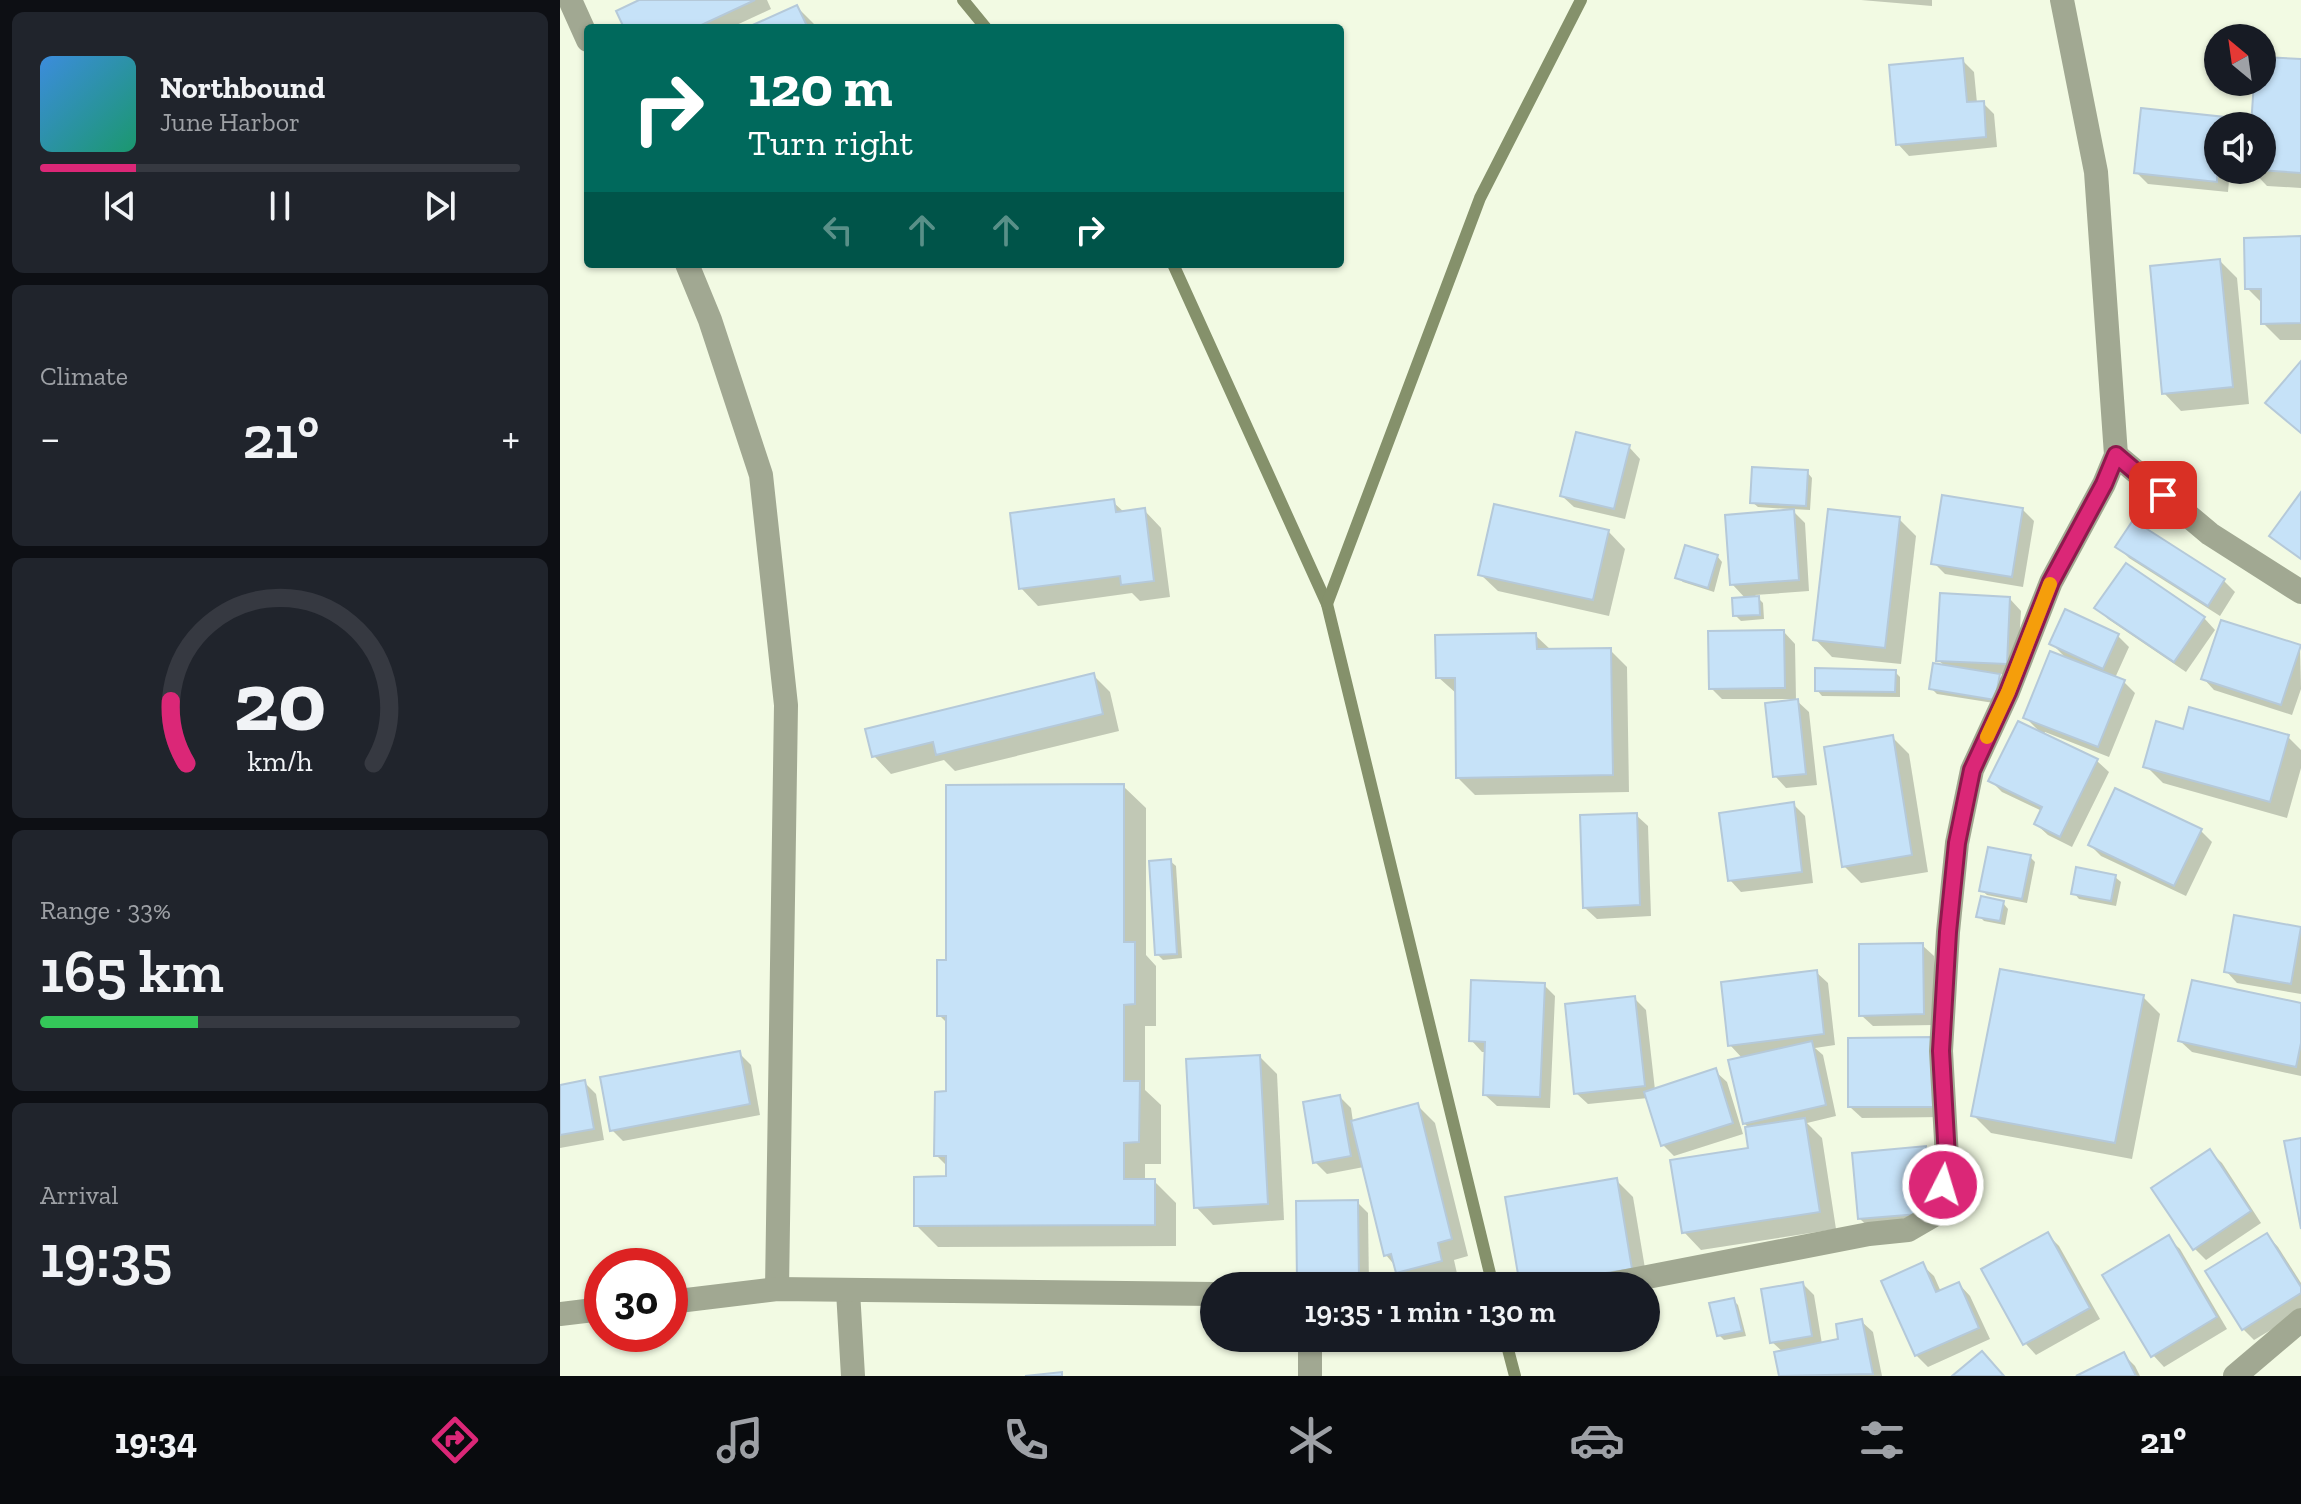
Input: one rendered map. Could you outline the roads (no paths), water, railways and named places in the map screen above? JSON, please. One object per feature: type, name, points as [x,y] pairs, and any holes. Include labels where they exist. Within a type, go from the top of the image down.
[{"type":"street","points":[[570,0],[584,31]]},
{"type":"street","points":[[1660,1275],[1869,1234],[1908,1230],[1939,1212],[1947,1158],[1941,1051],[1948,932],[1957,843],[1972,770],[2008,692],[2051,582],[2104,484],[2116,455],[2096,172],[2062,0]]},
{"type":"street","points":[[689,268],[710,320],[761,475],[786,705],[777,1289]]},
{"type":"street","points":[[2116,455],[2210,534],[2301,592]]},
{"type":"street","points":[[688,1300],[777,1289],[1200,1294]]},
{"type":"street","points":[[848,1291],[853,1376]]},
{"type":"street","points":[[560,1314],[584,1311]]},
{"type":"street","points":[[2235,1376],[2301,1320]]},
{"type":"street","points":[[1310,1352],[1310,1376]]},
{"type":"waterway","points":[[963,0],[983,24]]},
{"type":"waterway","points":[[1327,604],[1480,198],[1581,0]]},
{"type":"waterway","points":[[1175,268],[1327,604],[1490,1272]]},
{"type":"waterway","points":[[1509,1352],[1515,1376]]}]
